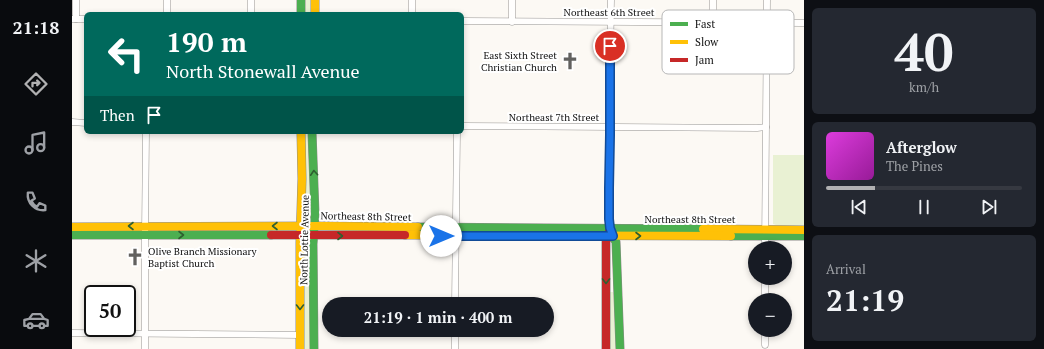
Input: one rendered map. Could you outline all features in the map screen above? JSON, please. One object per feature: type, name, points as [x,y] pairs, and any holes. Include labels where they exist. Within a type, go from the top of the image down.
[{"type":"main road","points":[[301,0],[301,12]]},
{"type":"main road","points":[[315,12],[316,0]]},
{"type":"main road","name":"North Lottie Avenue","points":[[300,349],[301,134]]},
{"type":"main road","name":"North Lottie Avenue","points":[[312,134],[315,195],[313,300],[314,349]]},
{"type":"main road","name":"Northeast 8th Street","points":[[72,235],[145,230],[301,226],[455,231],[610,233],[765,233],[804,230]]},
{"type":"main road","name":"Northeast 8th Street","points":[[72,227],[314,236],[455,231]]},
{"type":"main road","points":[[606,349],[606,242],[610,233]]},
{"type":"main road","points":[[610,233],[616,242],[620,349]]},
{"type":"main road","name":"Northeast 8th Street","points":[[765,233],[804,236]]},
{"type":"street","points":[[74,19],[76,0]]},
{"type":"street","points":[[167,0],[167,12]]},
{"type":"street","points":[[251,0],[251,12]]},
{"type":"street","points":[[412,0],[412,12]]},
{"type":"street","points":[[512,0],[512,22]]},
{"type":"street","points":[[610,233],[611,0]]},
{"type":"street","name":"Northeast 6th Street","points":[[464,21],[662,23]]},
{"type":"street","points":[[765,241],[766,74]]},
{"type":"street","points":[[72,122],[84,123]]},
{"type":"street","name":"Northeast 7th Street","points":[[464,126],[766,127]]},
{"type":"street","points":[[146,134],[146,349]]},
{"type":"street","points":[[455,297],[457,134]]},
{"type":"street","points":[[72,333],[300,335]]},
{"type":"street","points":[[455,337],[455,349]]},
{"type":"street","points":[[765,337],[765,345]]},
{"type":"green space","points":[[303,0],[313,0],[313,12],[303,12]]},
{"type":"green space","points":[[303,134],[311,134],[312,213],[310,217],[307,217],[305,214],[305,160]]},
{"type":"green space","points":[[773,155],[804,155],[804,226],[779,226],[773,224]]},
{"type":"green space","points":[[304,243],[308,243],[310,246],[312,349],[302,349]]},
{"type":"green space","points":[[610,292],[613,292],[615,295],[616,349],[609,349]]},
{"type":"traffic: fast","points":[[301,0],[301,12]]},
{"type":"traffic: fast","points":[[312,134],[315,214],[313,244],[314,349]]},
{"type":"traffic: fast","points":[[418,227],[703,229]]},
{"type":"traffic: fast","points":[[611,233],[616,242],[620,349]]},
{"type":"traffic: fast","points":[[72,235],[271,235]]},
{"type":"traffic: fast","points":[[731,236],[804,236]]},
{"type":"traffic: slow","points":[[315,0],[315,12]]},
{"type":"traffic: slow","points":[[300,349],[301,134]]},
{"type":"traffic: slow","points":[[72,227],[418,227]]},
{"type":"traffic: slow","points":[[703,229],[804,230]]},
{"type":"traffic: slow","points":[[405,235],[731,236]]},
{"type":"traffic: jam","points":[[606,349],[606,242],[609,231]]},
{"type":"traffic: jam","points":[[271,235],[405,235]]},
{"type":"place","name":"East Sixth Street Christian Church","points":[[570,61]]},
{"type":"place","name":"Olive Branch Missionary Baptist Church","points":[[135,257]]},
{"type":"route","points":[[441,236],[613,236],[609,219],[610,46]]}]
